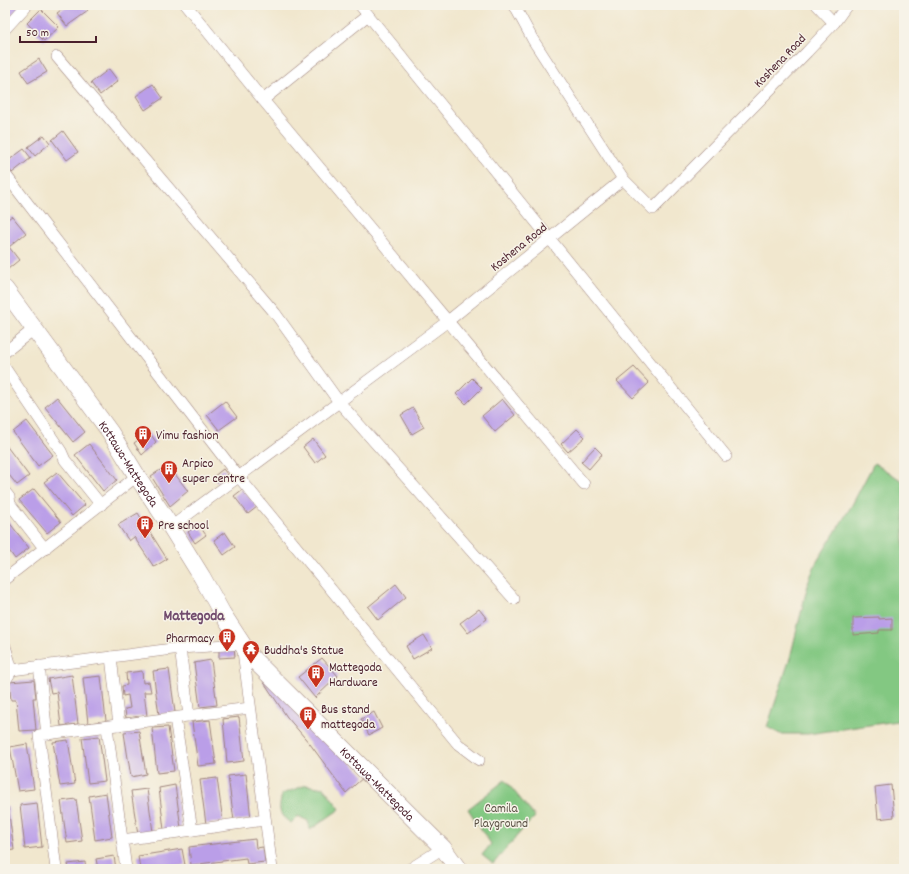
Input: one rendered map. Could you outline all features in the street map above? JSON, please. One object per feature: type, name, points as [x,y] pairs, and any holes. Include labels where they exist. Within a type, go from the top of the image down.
[{"type":"main road","name":"Kottawa-Mattegoda","points":[[5,288],[110,432],[137,476],[171,526],[222,613],[250,656],[443,848],[458,869]]},
{"type":"street","points":[[5,29],[27,5]]},
{"type":"street","points":[[186,5],[262,100],[584,484]]},
{"type":"street","points":[[360,5],[726,456]]},
{"type":"street","points":[[514,5],[533,40],[623,180]]},
{"type":"street","points":[[817,5],[834,23]]},
{"type":"street","name":"Koshena Road","points":[[171,526],[448,321],[623,180],[653,209],[834,23],[847,5]]},
{"type":"street","points":[[262,100],[368,15]]},
{"type":"street","points":[[57,57],[276,313],[339,402],[514,599]]},
{"type":"street","points":[[5,174],[238,476],[458,744],[479,760]]},
{"type":"street","points":[[5,352],[34,329]]},
{"type":"street","points":[[5,368],[61,451],[65,460],[101,505]]},
{"type":"street","points":[[5,579],[137,476]]},
{"type":"street","points":[[5,492],[9,497],[10,504],[45,549]]},
{"type":"street","points":[[5,680],[12,670],[180,648],[242,644],[272,869]]},
{"type":"street","points":[[5,646],[12,670]]},
{"type":"street","points":[[180,648],[189,716]]},
{"type":"street","points":[[111,657],[119,725]]},
{"type":"street","points":[[39,666],[47,734]]},
{"type":"street","points":[[56,869],[39,736],[250,708]]},
{"type":"street","points":[[175,718],[192,830]]},
{"type":"street","points":[[107,726],[126,869]]},
{"type":"street","points":[[122,840],[265,820]]},
{"type":"street","points":[[410,869],[443,848]]},
{"type":"green space","points":[[874,463],[904,482],[904,720],[808,734],[780,734],[767,727],[790,658],[809,580],[816,563],[852,505]]},
{"type":"green space","name":"Camila Playground","points":[[505,780],[535,817],[493,864],[482,855],[491,844],[468,809]]},
{"type":"green space","points":[[306,785],[324,788],[340,809],[310,830],[308,821],[298,816],[291,823],[283,817],[280,811],[282,794]]},
{"type":"building","points":[[5,5],[18,5],[20,7],[9,19],[5,15]]},
{"type":"building","points":[[68,5],[83,5],[88,11],[67,26],[57,13]]},
{"type":"building","points":[[41,9],[59,27],[44,41],[27,23]]},
{"type":"building","points":[[39,59],[47,72],[28,83],[21,71]]},
{"type":"building","points":[[109,69],[118,81],[100,95],[91,83]]},
{"type":"building","points":[[153,84],[163,98],[145,110],[136,96]]},
{"type":"building","points":[[63,131],[78,152],[67,160],[52,140]]},
{"type":"building","points":[[44,135],[50,143],[35,156],[28,147]]},
{"type":"building","points":[[24,149],[31,158],[12,173],[5,163]]},
{"type":"building","points":[[12,216],[26,233],[9,247],[19,260],[8,269],[5,265],[5,221]]},
{"type":"building","points":[[634,367],[649,383],[633,398],[617,381]]},
{"type":"building","points":[[472,378],[482,388],[466,404],[456,394]]},
{"type":"building","points":[[57,397],[85,432],[73,442],[45,407]]},
{"type":"building","points":[[502,399],[515,415],[495,432],[482,416]]},
{"type":"building","points":[[225,401],[237,417],[219,430],[207,415]]},
{"type":"building","points":[[413,408],[424,427],[412,434],[401,415]]},
{"type":"building","points":[[27,421],[53,455],[38,466],[13,432]]},
{"type":"building","points":[[577,429],[585,437],[568,452],[561,444]]},
{"type":"building","name":"Vimu fashion","points":[[149,432],[156,442],[142,455],[134,443]]},
{"type":"building","points":[[313,439],[325,455],[315,463],[303,447]]},
{"type":"building","points":[[5,444],[29,476],[17,485],[5,470]]},
{"type":"building","points":[[89,444],[117,480],[103,491],[75,455]]},
{"type":"building","points":[[595,447],[602,454],[589,469],[581,462]]},
{"type":"building","name":"Arpico super centre","points":[[168,465],[188,491],[170,506],[151,476]]},
{"type":"building","points":[[223,469],[228,475],[217,482],[213,477]]},
{"type":"building","points":[[57,472],[85,505],[72,516],[44,482]]},
{"type":"building","points":[[34,489],[61,522],[47,533],[19,500]]},
{"type":"building","points":[[243,489],[257,507],[248,514],[234,496]]},
{"type":"building","name":"Pre school","points":[[138,513],[167,559],[154,567],[134,537],[129,541],[118,525]]},
{"type":"building","points":[[5,517],[29,548],[15,559],[5,545]]},
{"type":"building","points":[[198,524],[206,535],[195,543],[188,532]]},
{"type":"building","points":[[225,532],[235,547],[224,555],[214,540]]},
{"type":"building","points":[[396,584],[406,597],[378,620],[368,607]]},
{"type":"building","points":[[479,609],[487,619],[468,633],[460,623]]},
{"type":"building","points":[[879,617],[879,619],[892,618],[892,630],[879,630],[879,633],[853,635],[853,618]]},
{"type":"building","points":[[424,635],[432,648],[413,659],[406,646]]},
{"type":"building","name":"Pharmacy","points":[[234,647],[235,657],[219,658],[219,648]]},
{"type":"building","name":"Mattegoda Hardware","points":[[322,658],[338,676],[315,698],[298,677]]},
{"type":"building","points":[[211,660],[217,705],[200,707],[194,663]]},
{"type":"building","points":[[169,669],[175,712],[159,715],[153,671]]},
{"type":"building","points":[[142,671],[143,683],[149,682],[151,692],[144,692],[147,716],[126,718],[125,709],[130,708],[128,695],[123,696],[122,686],[127,685],[126,673]]},
{"type":"building","points":[[72,675],[78,724],[61,726],[57,692],[51,693],[48,679]]},
{"type":"building","points":[[101,676],[106,721],[88,723],[83,678]]},
{"type":"building","points":[[34,680],[36,698],[33,698],[36,730],[19,731],[16,700],[11,700],[9,682]]},
{"type":"building","name":"Bus stand mattegoda","points":[[267,680],[365,776],[346,793],[310,744],[287,717],[263,681]]},
{"type":"building","points":[[374,712],[382,728],[369,735],[361,719]]},
{"type":"building","points":[[239,717],[244,761],[227,763],[223,719]]},
{"type":"building","points":[[210,720],[216,764],[198,766],[192,722]]},
{"type":"building","points":[[168,727],[174,771],[157,773],[152,728]]},
{"type":"building","points":[[139,731],[146,774],[131,777],[124,733]]},
{"type":"building","points":[[99,736],[105,781],[88,783],[82,738]]},
{"type":"building","points":[[68,740],[75,784],[60,786],[53,742]]},
{"type":"building","points":[[27,744],[34,789],[18,791],[10,747]]},
{"type":"building","points":[[246,774],[251,819],[234,821],[228,776]]},
{"type":"building","points":[[217,778],[223,822],[206,824],[200,780]]},
{"type":"building","points":[[175,785],[181,828],[164,830],[159,788]]},
{"type":"building","points":[[891,785],[894,817],[878,819],[875,787]]},
{"type":"building","points":[[147,789],[153,832],[138,835],[131,791]]},
{"type":"building","points":[[106,793],[112,837],[95,840],[89,796]]},
{"type":"building","points":[[76,799],[82,841],[67,843],[61,801]]},
{"type":"building","points":[[37,803],[42,847],[25,849],[20,805]]},
{"type":"building","points":[[5,807],[8,807],[14,850],[5,851]]},
{"type":"building","points":[[255,839],[256,848],[263,847],[265,862],[247,864],[246,858],[191,865],[189,847]]},
{"type":"building","points":[[182,849],[185,865],[162,869],[140,869],[138,856]]},
{"type":"building","points":[[114,856],[116,869],[98,869],[96,859]]},
{"type":"building","points":[[85,862],[86,869],[69,869],[68,864]]},
{"type":"building","points":[[259,866],[259,869],[245,869],[245,868]]},
{"type":"place","name":"Vimu fashion","points":[[143,449]]},
{"type":"place","name":"Arpico super centre","points":[[169,484]]},
{"type":"place","name":"Pre school","points":[[145,539]]},
{"type":"place","name":"Pharmacy","points":[[227,652]]},
{"type":"place","name":"Buddha's Statue","points":[[251,664]]},
{"type":"place","name":"Mattegoda Hardware","points":[[316,688]]},
{"type":"place","name":"Bus stand mattegoda","points":[[308,730]]},
{"type":"district","name":"Mattegoda","points":[[194,615]]}]
